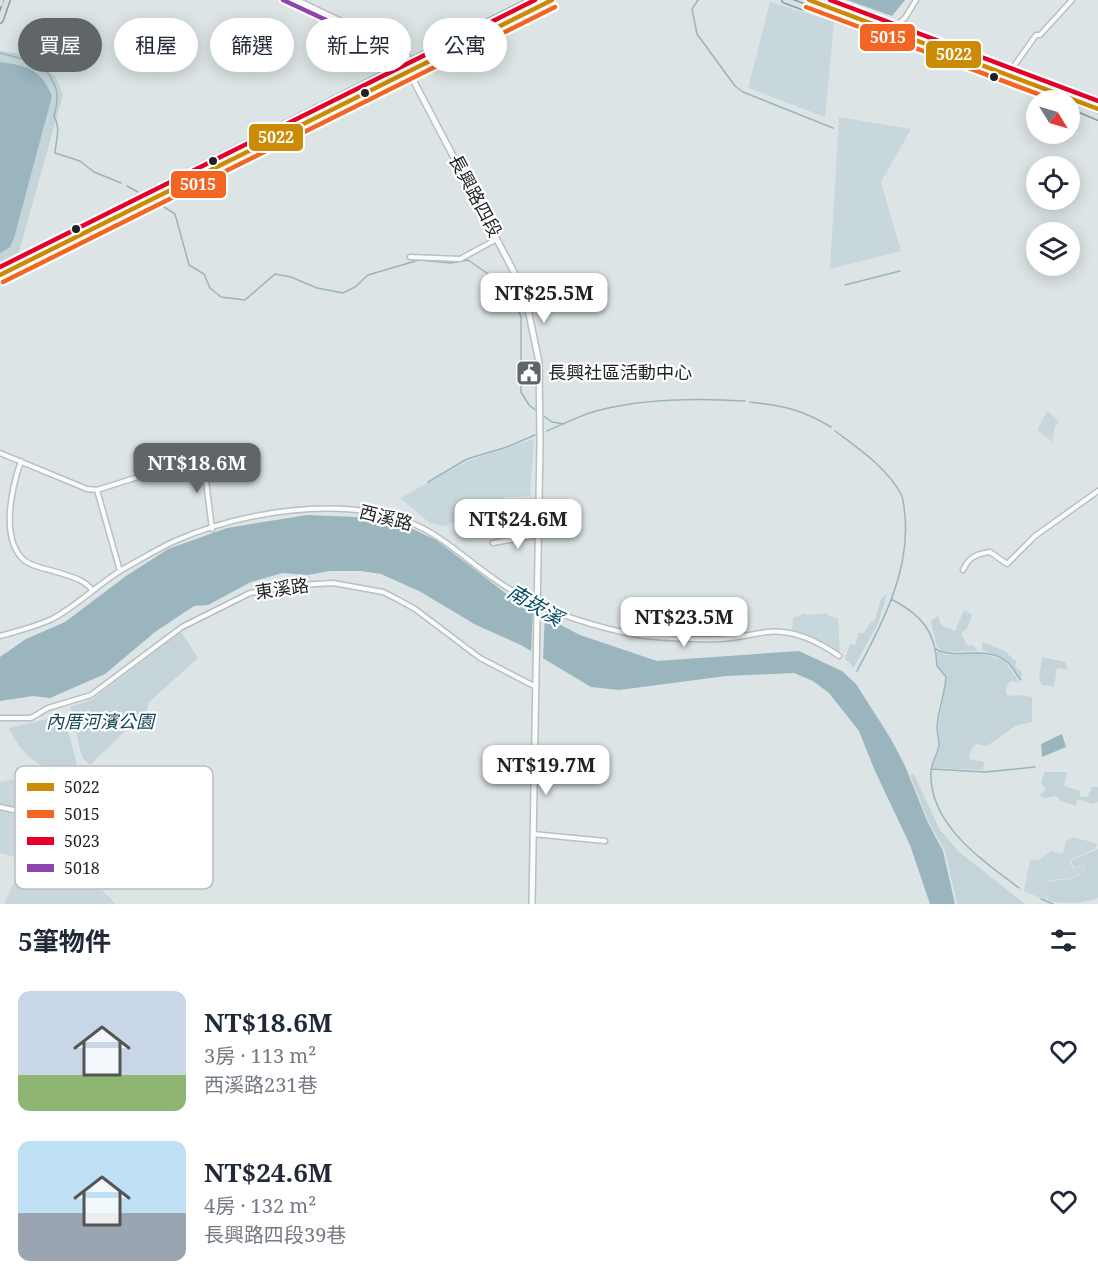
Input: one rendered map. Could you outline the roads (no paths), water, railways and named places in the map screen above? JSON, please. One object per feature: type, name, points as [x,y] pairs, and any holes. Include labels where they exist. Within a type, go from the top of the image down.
[{"type":"main road","points":[[0,20],[7,0]]},
{"type":"main road","points":[[497,18],[532,0]]},
{"type":"main road","points":[[411,71],[552,0]]},
{"type":"main road","points":[[785,0],[1026,90]]},
{"type":"main road","points":[[809,0],[1098,109]]},
{"type":"main road","points":[[0,267],[392,72]]},
{"type":"main road","points":[[0,275],[410,72]]},
{"type":"main road","points":[[1080,109],[1098,117]]},
{"type":"street","points":[[283,0],[322,18]]},
{"type":"street","points":[[296,0],[334,18]]},
{"type":"street","points":[[890,30],[905,18],[916,0]]},
{"type":"street","points":[[1005,83],[1007,75],[1036,35],[1040,35],[1072,0]]},
{"type":"street","points":[[819,2],[819,12]]},
{"type":"street","name":"長興路四段","points":[[410,72],[498,239],[523,294],[539,362],[539,535],[532,904]]},
{"type":"street","points":[[410,257],[460,259],[498,239]]},
{"type":"street","points":[[0,453],[87,489],[97,490],[223,450]]},
{"type":"street","points":[[203,456],[212,529]]},
{"type":"street","points":[[21,461],[13,486],[6,525],[6,533],[16,553],[33,565],[77,579],[89,585],[92,591]]},
{"type":"street","points":[[97,490],[120,571]]},
{"type":"street","points":[[963,570],[968,559],[990,552],[1007,564],[1035,537],[1098,491]]},
{"type":"street","name":"西溪路","points":[[0,636],[53,618],[120,571],[172,542],[253,517],[305,510],[346,509],[396,517],[437,536],[538,608],[578,621],[641,634],[719,639],[769,632],[786,633],[810,640],[839,656]]},
{"type":"street","points":[[493,543],[539,535]]},
{"type":"street","name":"東溪路","points":[[0,718],[31,718],[48,708],[91,695],[182,627],[250,593],[299,585],[333,583],[383,592],[397,599],[415,609],[480,658],[536,687]]},
{"type":"street","points":[[0,807],[15,810]]},
{"type":"street","points":[[533,834],[605,841]]},
{"type":"water","points":[[847,0],[905,0],[892,16]]},
{"type":"water","points":[[0,62],[18,65],[18,72],[35,72],[48,87],[52,96],[14,238],[10,247],[0,253]]},
{"type":"water","points":[[307,515],[380,518],[402,524],[436,540],[512,598],[549,619],[580,635],[657,661],[799,651],[842,671],[856,684],[891,739],[905,766],[928,823],[943,851],[955,904],[930,904],[910,845],[859,731],[829,693],[813,681],[794,673],[726,676],[619,690],[591,687],[521,645],[476,625],[421,592],[381,574],[361,571],[329,571],[308,575],[282,573],[251,582],[208,605],[194,606],[155,632],[105,674],[50,698],[33,696],[0,701],[0,657],[26,639],[65,622],[126,576],[168,549],[227,528]]},
{"type":"water","points":[[1062,734],[1066,747],[1042,757],[1041,744]]},
{"type":"waterway","points":[[698,0],[692,9],[697,34],[735,86],[743,92],[833,128]]},
{"type":"waterway","points":[[0,53],[42,64],[51,77],[57,94],[54,116],[58,129],[55,153],[80,161],[94,172],[121,183]]},
{"type":"waterway","points":[[127,186],[138,192]]},
{"type":"waterway","points":[[155,201],[175,214],[189,265],[204,274],[210,288],[221,297],[245,300],[275,274],[291,277],[317,288],[343,293],[355,287],[368,275],[419,260],[451,263],[468,260],[511,290],[521,317],[521,392],[529,405],[537,411]]},
{"type":"waterway","points":[[845,285],[900,271]]},
{"type":"waterway","points":[[547,431],[593,412],[636,403],[690,399],[745,401]]},
{"type":"waterway","points":[[750,402],[792,409],[831,427]]},
{"type":"waterway","points":[[541,414],[552,422],[564,424]]},
{"type":"waterway","points":[[835,431],[888,475],[901,494],[905,516],[905,537],[899,577],[876,635],[857,671]]},
{"type":"waterway","points":[[428,482],[467,459],[507,447],[535,435]]},
{"type":"waterway","points":[[891,599],[911,611],[925,626],[934,643],[937,666],[946,677],[937,729],[939,745],[931,771],[932,790],[938,808],[948,824],[974,853],[1019,888]]},
{"type":"waterway","points":[[936,649],[951,653],[980,653],[998,656],[1008,663],[1021,680]]},
{"type":"waterway","points":[[931,769],[985,772],[1035,767]]},
{"type":"waterway","points":[[1041,899],[1053,904]]},
{"type":"place","name":"長興社區活動中心","points":[[529,373]]},
{"type":"water label","name":"南崁溪","points":[[535,605]]},
{"type":"park label","name":"內厝河濱公園","points":[[100,722]]}]
